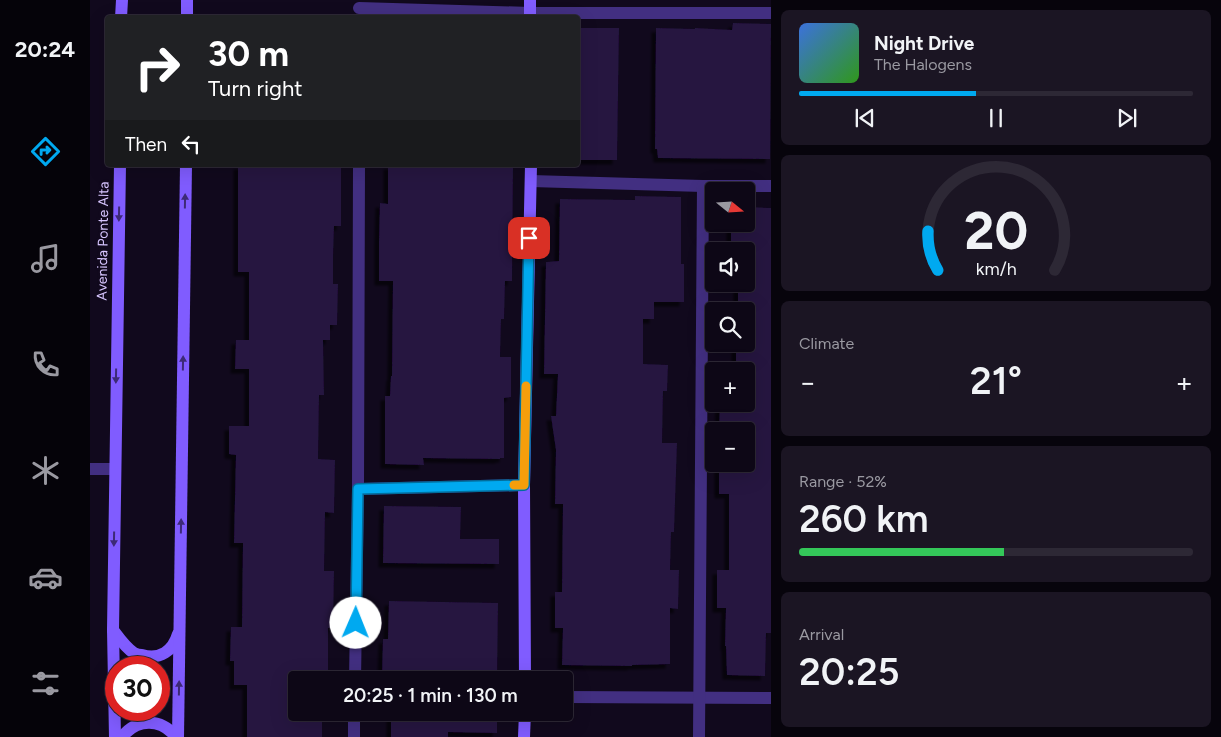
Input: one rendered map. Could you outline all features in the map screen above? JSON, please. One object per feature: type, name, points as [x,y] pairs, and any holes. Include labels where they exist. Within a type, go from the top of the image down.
[{"type":"main road","points":[[122,0],[122,15]]},
{"type":"main road","points":[[187,0],[187,15]]},
{"type":"main road","name":"Avenida Ponte Alta","points":[[116,737],[113,630],[120,167]]},
{"type":"main road","points":[[177,737],[186,167]]},
{"type":"main road","points":[[525,671],[524,485],[530,167]]},
{"type":"main road","points":[[113,630],[135,654],[149,657],[164,654],[175,644],[180,630]]},
{"type":"main road","points":[[524,737],[525,721]]},
{"type":"main road","points":[[122,737],[127,731],[137,725],[149,722],[160,724],[171,730],[177,737]]},
{"type":"street","points":[[359,8],[771,13]]},
{"type":"street","points":[[355,671],[359,167]]},
{"type":"street","points":[[531,181],[771,186]]},
{"type":"street","points":[[699,737],[703,186]]},
{"type":"street","points":[[90,469],[115,469]]},
{"type":"street","points":[[358,489],[524,485]]},
{"type":"street","points":[[573,697],[771,698]]},
{"type":"street","points":[[354,721],[354,737]]},
{"type":"building","points":[[733,23],[771,24],[770,159],[658,158],[657,149],[655,149],[656,28],[732,30]]},
{"type":"building","points":[[580,28],[619,28],[617,160],[580,160]]},
{"type":"building","points":[[238,167],[341,167],[341,226],[334,226],[333,257],[333,284],[338,284],[337,325],[330,325],[330,340],[323,340],[324,395],[319,395],[318,459],[335,460],[334,513],[325,512],[324,571],[334,571],[333,628],[328,628],[328,671],[288,671],[288,721],[322,721],[322,737],[247,737],[247,685],[234,685],[234,661],[230,661],[231,627],[242,627],[243,543],[234,543],[236,455],[229,454],[229,426],[249,426],[249,369],[235,369],[236,340],[249,340],[249,272],[238,272]]},
{"type":"building","points":[[388,167],[513,167],[512,281],[505,281],[504,319],[501,319],[500,357],[511,357],[511,397],[504,398],[504,458],[423,458],[424,465],[385,464],[385,396],[390,396],[392,376],[393,281],[379,281],[379,242],[380,203],[388,204]]},
{"type":"building","points":[[635,196],[681,197],[681,264],[684,264],[684,302],[654,302],[654,319],[643,319],[643,364],[668,365],[667,391],[663,391],[662,443],[677,443],[674,532],[671,532],[670,570],[679,570],[678,609],[670,608],[670,664],[632,666],[562,665],[563,628],[555,628],[555,592],[562,592],[563,504],[555,504],[556,450],[551,416],[556,416],[558,374],[544,374],[546,262],[559,261],[560,199],[635,200]]},
{"type":"building","points":[[755,207],[771,208],[771,633],[766,633],[765,676],[727,675],[725,646],[726,608],[717,608],[717,570],[729,570],[729,494],[719,494],[719,472],[755,472],[755,422],[719,422],[720,412],[755,412],[755,362],[736,362],[736,352],[755,352],[755,302],[738,302],[738,292],[755,292],[755,242],[731,242],[731,232],[755,232]]},
{"type":"building","points":[[384,506],[461,507],[460,539],[499,539],[499,564],[383,563]]},
{"type":"building","points":[[389,601],[498,603],[497,671],[382,671],[383,639],[388,639]]},
{"type":"building","points":[[391,721],[497,721],[497,733],[448,732],[448,737],[391,737]]},
{"type":"slow traffic","points":[[514,485],[524,485],[526,386]]},
{"type":"route","points":[[356,623],[358,489],[524,485],[529,238]]}]
